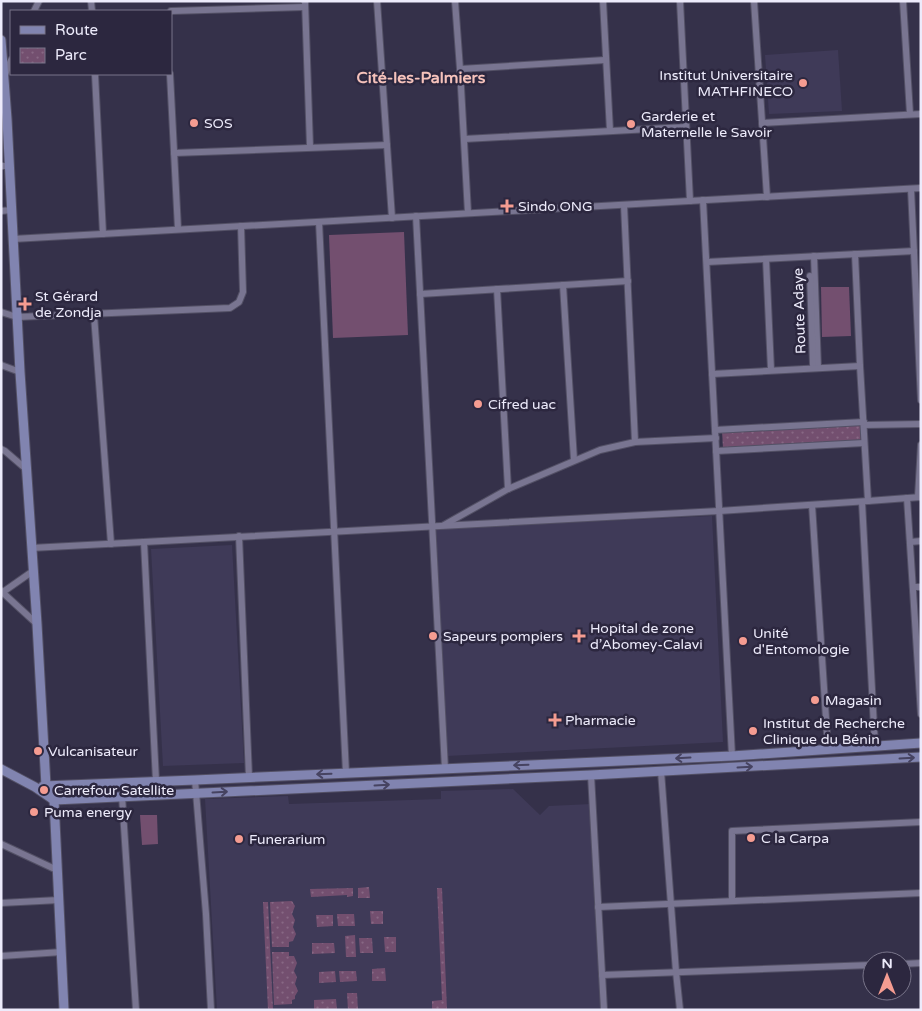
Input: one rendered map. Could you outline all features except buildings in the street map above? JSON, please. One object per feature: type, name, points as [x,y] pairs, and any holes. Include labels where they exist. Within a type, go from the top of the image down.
[{"type":"street","points":[[377,1],[392,218]]},
{"type":"street","points":[[454,1],[460,69],[468,213]]},
{"type":"street","points":[[603,1],[610,130]]},
{"type":"street","points":[[680,1],[690,201]]},
{"type":"street","points":[[754,1],[767,197]]},
{"type":"street","points":[[904,1],[910,114]]},
{"type":"street","points":[[172,11],[305,4],[310,147]]},
{"type":"street","points":[[1,40],[4,76],[5,166],[12,210],[20,372],[46,786],[54,800],[64,1010]]},
{"type":"street","points":[[460,69],[605,60]]},
{"type":"street","points":[[4,76],[10,62]]},
{"type":"street","points":[[95,75],[103,234]]},
{"type":"street","points":[[170,75],[178,229]]},
{"type":"street","points":[[762,123],[921,114]]},
{"type":"street","points":[[464,139],[686,127]]},
{"type":"street","points":[[174,153],[387,145]]},
{"type":"street","points":[[13,239],[921,188]]},
{"type":"street","points":[[911,189],[921,400]]},
{"type":"street","points":[[704,200],[732,756]]},
{"type":"street","points":[[624,205],[635,442]]},
{"type":"street","points":[[1,211],[12,210]]},
{"type":"street","points":[[416,216],[445,769]]},
{"type":"street","points":[[319,222],[346,773]]},
{"type":"street","points":[[1,312],[17,318],[230,308],[240,302],[243,292],[241,226]]},
{"type":"street","points":[[707,262],[914,251]]},
{"type":"street","points":[[855,254],[864,424],[865,501],[875,746]]},
{"type":"street","points":[[812,256],[816,367]]},
{"type":"street","points":[[766,259],[771,370]]},
{"type":"street","points":[[420,294],[628,281]]},
{"type":"street","points":[[563,285],[574,460]]},
{"type":"street","points":[[497,289],[508,489]]},
{"type":"street","points":[[94,314],[111,544]]},
{"type":"street","points":[[1,365],[20,372]]},
{"type":"street","points":[[712,374],[860,366]]},
{"type":"street","points":[[715,430],[864,424],[921,424]]},
{"type":"street","points":[[443,526],[508,489],[600,450],[635,442],[716,438]]},
{"type":"street","points":[[716,451],[864,443]]},
{"type":"street","points":[[31,548],[719,511],[919,497],[921,445]]},
{"type":"street","points":[[1,449],[26,469]]},
{"type":"street","points":[[907,498],[912,587],[918,632],[921,714]]},
{"type":"street","points":[[812,505],[828,749]]},
{"type":"street","points":[[239,536],[249,777]]},
{"type":"street","points":[[910,542],[921,541]]},
{"type":"street","points":[[144,542],[156,781]]},
{"type":"street","points":[[33,571],[2,591],[37,624]]},
{"type":"street","points":[[912,587],[921,587]]},
{"type":"street","points":[[35,787],[732,756],[921,743]]},
{"type":"street","points":[[1,769],[35,787],[54,800],[591,776],[921,757]]},
{"type":"street","points":[[661,772],[676,972],[681,1009]]},
{"type":"street","points":[[591,776],[604,1010]]},
{"type":"street","points":[[195,780],[206,914],[211,1010]]},
{"type":"street","points":[[122,796],[136,1010]]},
{"type":"street","points":[[732,901],[732,831],[921,822]]},
{"type":"street","points":[[1,844],[57,870]]},
{"type":"street","points":[[598,907],[921,892]]},
{"type":"street","points":[[1,903],[59,900]]},
{"type":"street","points":[[1,956],[62,952]]},
{"type":"street","points":[[602,975],[862,965]]},
{"type":"shaded area","name":"Institut Universitaire MATHFINECO","points":[[838,50],[842,111],[769,114],[765,55]]},
{"type":"shaded area","name":"Hopital de zone d’Abomey-Calavi","points":[[712,516],[723,742],[447,756],[436,529]]},
{"type":"shaded area","points":[[232,545],[244,763],[163,766],[151,549]]},
{"type":"shaded area","points":[[513,789],[540,815],[549,806],[591,804],[602,1010],[217,1010],[205,799],[288,796],[289,804],[441,799],[441,791]]},
{"type":"green space","points":[[404,232],[408,335],[333,338],[329,235]]},
{"type":"green space","points":[[821,287],[849,287],[851,336],[822,337]]},
{"type":"green space","points":[[860,424],[861,441],[723,448],[722,431]]},
{"type":"green space","points":[[140,815],[157,815],[158,844],[142,845]]},
{"type":"green space","points":[[369,887],[370,898],[358,898],[358,888]]},
{"type":"green space","points":[[353,888],[353,896],[347,897],[347,895],[311,897],[310,889]]},
{"type":"green space","points":[[437,888],[442,888],[447,1010],[432,1010],[432,1001],[442,1000]]},
{"type":"green space","points":[[292,901],[295,906],[292,914],[295,920],[293,927],[296,934],[293,941],[289,942],[289,947],[272,947],[270,902]]},
{"type":"green space","points":[[263,902],[268,902],[273,1010],[268,1010]]},
{"type":"green space","points":[[370,911],[383,911],[383,924],[371,924]]},
{"type":"green space","points":[[337,914],[354,914],[355,926],[338,926]]},
{"type":"green space","points":[[316,915],[333,915],[333,926],[317,927]]},
{"type":"green space","points":[[355,935],[356,957],[346,957],[345,936]]},
{"type":"green space","points":[[384,937],[396,937],[396,952],[385,952]]},
{"type":"green space","points":[[359,938],[372,938],[373,953],[360,953]]},
{"type":"green space","points":[[312,943],[334,943],[335,953],[312,954]]},
{"type":"green space","points":[[272,952],[289,952],[289,956],[294,956],[297,963],[294,971],[297,977],[295,984],[298,991],[295,999],[292,1000],[292,1004],[274,1005]]},
{"type":"green space","points":[[385,968],[386,981],[372,981],[372,969]]},
{"type":"green space","points":[[335,971],[336,982],[319,983],[319,972]]},
{"type":"green space","points":[[339,971],[356,971],[357,981],[340,982]]},
{"type":"green space","points":[[347,993],[357,993],[358,1010],[348,1010]]},
{"type":"green space","points":[[336,999],[337,1010],[314,1010],[314,1000]]},
{"type":"place","name":"Institut Universitaire MATHFINECO","points":[[803,83]]},
{"type":"place","name":"SOS","points":[[194,123]]},
{"type":"place","name":"Garderie et Maternelle le Savoir","points":[[631,124]]},
{"type":"place","name":"Sindo ONG","points":[[507,206]]},
{"type":"place","name":"St Gérard de Zondja","points":[[25,304]]},
{"type":"place","name":"Cifred uac","points":[[478,404]]},
{"type":"place","name":"Sapeurs pompiers","points":[[433,636]]},
{"type":"place","name":"Hopital de zone d’Abomey-Calavi","points":[[579,636]]},
{"type":"place","name":"Unité d'Entomologie","points":[[743,641]]},
{"type":"place","name":"Magasin","points":[[815,700]]},
{"type":"place","name":"Pharmacie","points":[[555,720]]},
{"type":"place","name":"Institut de Recherche Clinique du Bénin","points":[[753,731]]},
{"type":"place","name":"Vulcanisateur","points":[[38,751]]},
{"type":"place","name":"Carrefour Satellite","points":[[44,790]]},
{"type":"place","name":"Puma energy","points":[[34,812]]},
{"type":"place","name":"C la Carpa","points":[[751,838]]},
{"type":"place","name":"Funerarium","points":[[239,839]]},
{"type":"district","name":"Cité-les-Palmiers","points":[[421,77]]}]
